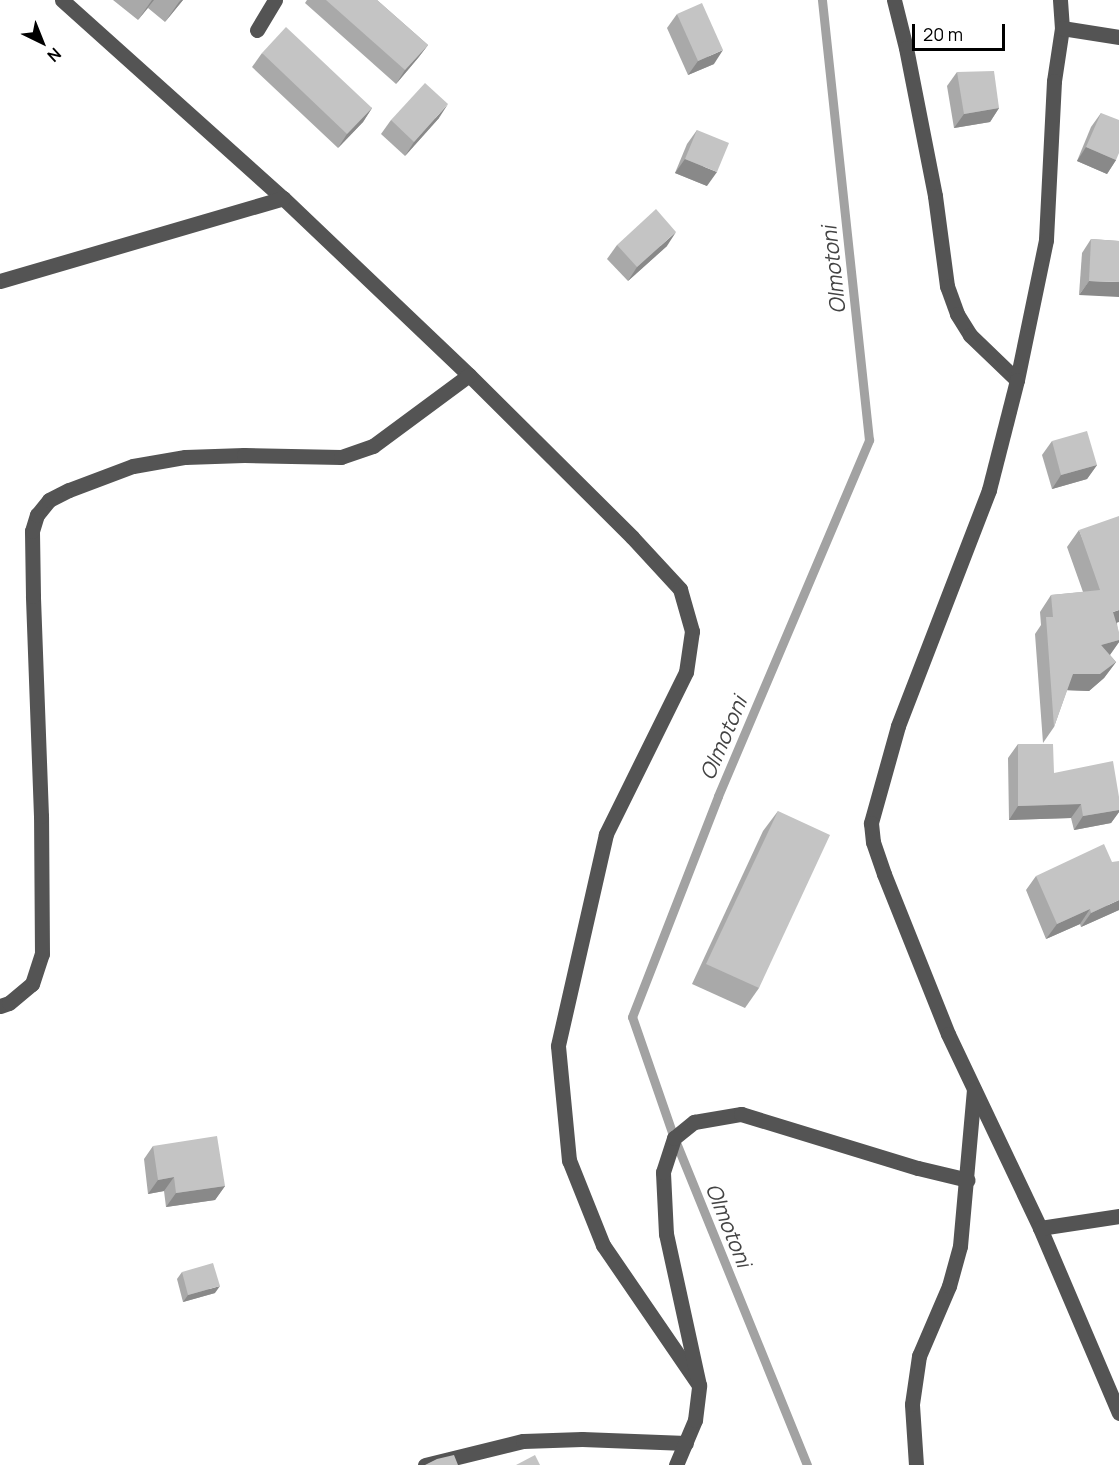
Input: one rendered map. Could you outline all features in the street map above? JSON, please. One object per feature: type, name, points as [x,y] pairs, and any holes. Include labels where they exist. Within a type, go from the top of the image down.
[{"type":"street","points":[[62,0],[283,198],[469,375],[680,588],[692,631],[686,672],[606,834],[558,1046],[569,1160],[603,1245],[699,1385]]},
{"type":"street","points":[[257,30],[275,0]]},
{"type":"street","points":[[894,0],[906,48],[935,196],[947,286],[957,314],[970,335],[1017,380]]},
{"type":"street","points":[[1060,0],[1062,28],[1054,81],[1046,240],[1017,380],[989,490],[898,726],[870,823],[873,842],[884,874],[948,1034],[1040,1228],[1119,1413]]},
{"type":"street","points":[[1062,28],[1119,37]]},
{"type":"street","points":[[0,281],[283,198]]},
{"type":"street","points":[[0,1006],[9,1003],[32,984],[42,954],[41,816],[32,585],[32,531],[37,515],[49,500],[133,466],[185,457],[244,454],[341,457],[363,450],[373,446],[469,375]]},
{"type":"street","points":[[916,1465],[912,1404],[919,1356],[949,1286],[960,1246],[968,1180],[974,1087]]},
{"type":"street","points":[[675,1465],[695,1420],[699,1385],[666,1234],[663,1172],[674,1138],[694,1122],[741,1114],[918,1168],[968,1180]]},
{"type":"street","points":[[1040,1228],[1119,1216]]},
{"type":"street","points":[[425,1465],[523,1441],[582,1439],[686,1443]]},
{"type":"building","points":[[326,0],[377,0],[428,45],[405,70]]},
{"type":"building","points":[[702,3],[723,50],[698,61],[677,14]]},
{"type":"building","points":[[286,27],[372,108],[347,134],[262,53]]},
{"type":"building","points":[[994,71],[999,108],[964,114],[957,72]]},
{"type":"building","points":[[425,83],[448,104],[414,142],[391,120]]},
{"type":"building","points":[[1101,113],[1119,120],[1119,153],[1116,160],[1086,147]]},
{"type":"building","points":[[697,130],[729,143],[717,172],[685,159]]},
{"type":"building","points":[[656,209],[676,232],[637,267],[617,245]]},
{"type":"building","points":[[1091,239],[1119,241],[1119,282],[1089,281]]},
{"type":"building","points":[[1087,431],[1097,465],[1061,475],[1052,441]]},
{"type":"building","points":[[1119,516],[1119,610],[1113,612],[1119,640],[1101,645],[1116,662],[1100,674],[1073,674],[1054,727],[1046,617],[1053,617],[1051,595],[1100,590],[1079,530]]},
{"type":"building","points":[[1018,744],[1053,744],[1054,773],[1113,761],[1119,810],[1083,816],[1081,804],[1018,806]]},
{"type":"building","points":[[778,811],[830,835],[759,988],[706,964]]},
{"type":"building","points":[[1104,844],[1112,862],[1119,861],[1119,900],[1091,913],[1090,909],[1057,924],[1036,876]]},
{"type":"building","points":[[217,1136],[225,1186],[176,1193],[174,1177],[158,1180],[153,1146]]},
{"type":"building","points":[[213,1263],[220,1286],[188,1295],[182,1272]]},
{"type":"building","points":[[454,1455],[458,1465],[425,1465],[437,1459]]},
{"type":"building","points":[[535,1455],[540,1465],[516,1465]]},
{"type":"waterway","name":"Olmotoni","points":[[807,1465],[674,1138],[632,1017],[718,796],[869,440],[822,0]]}]
